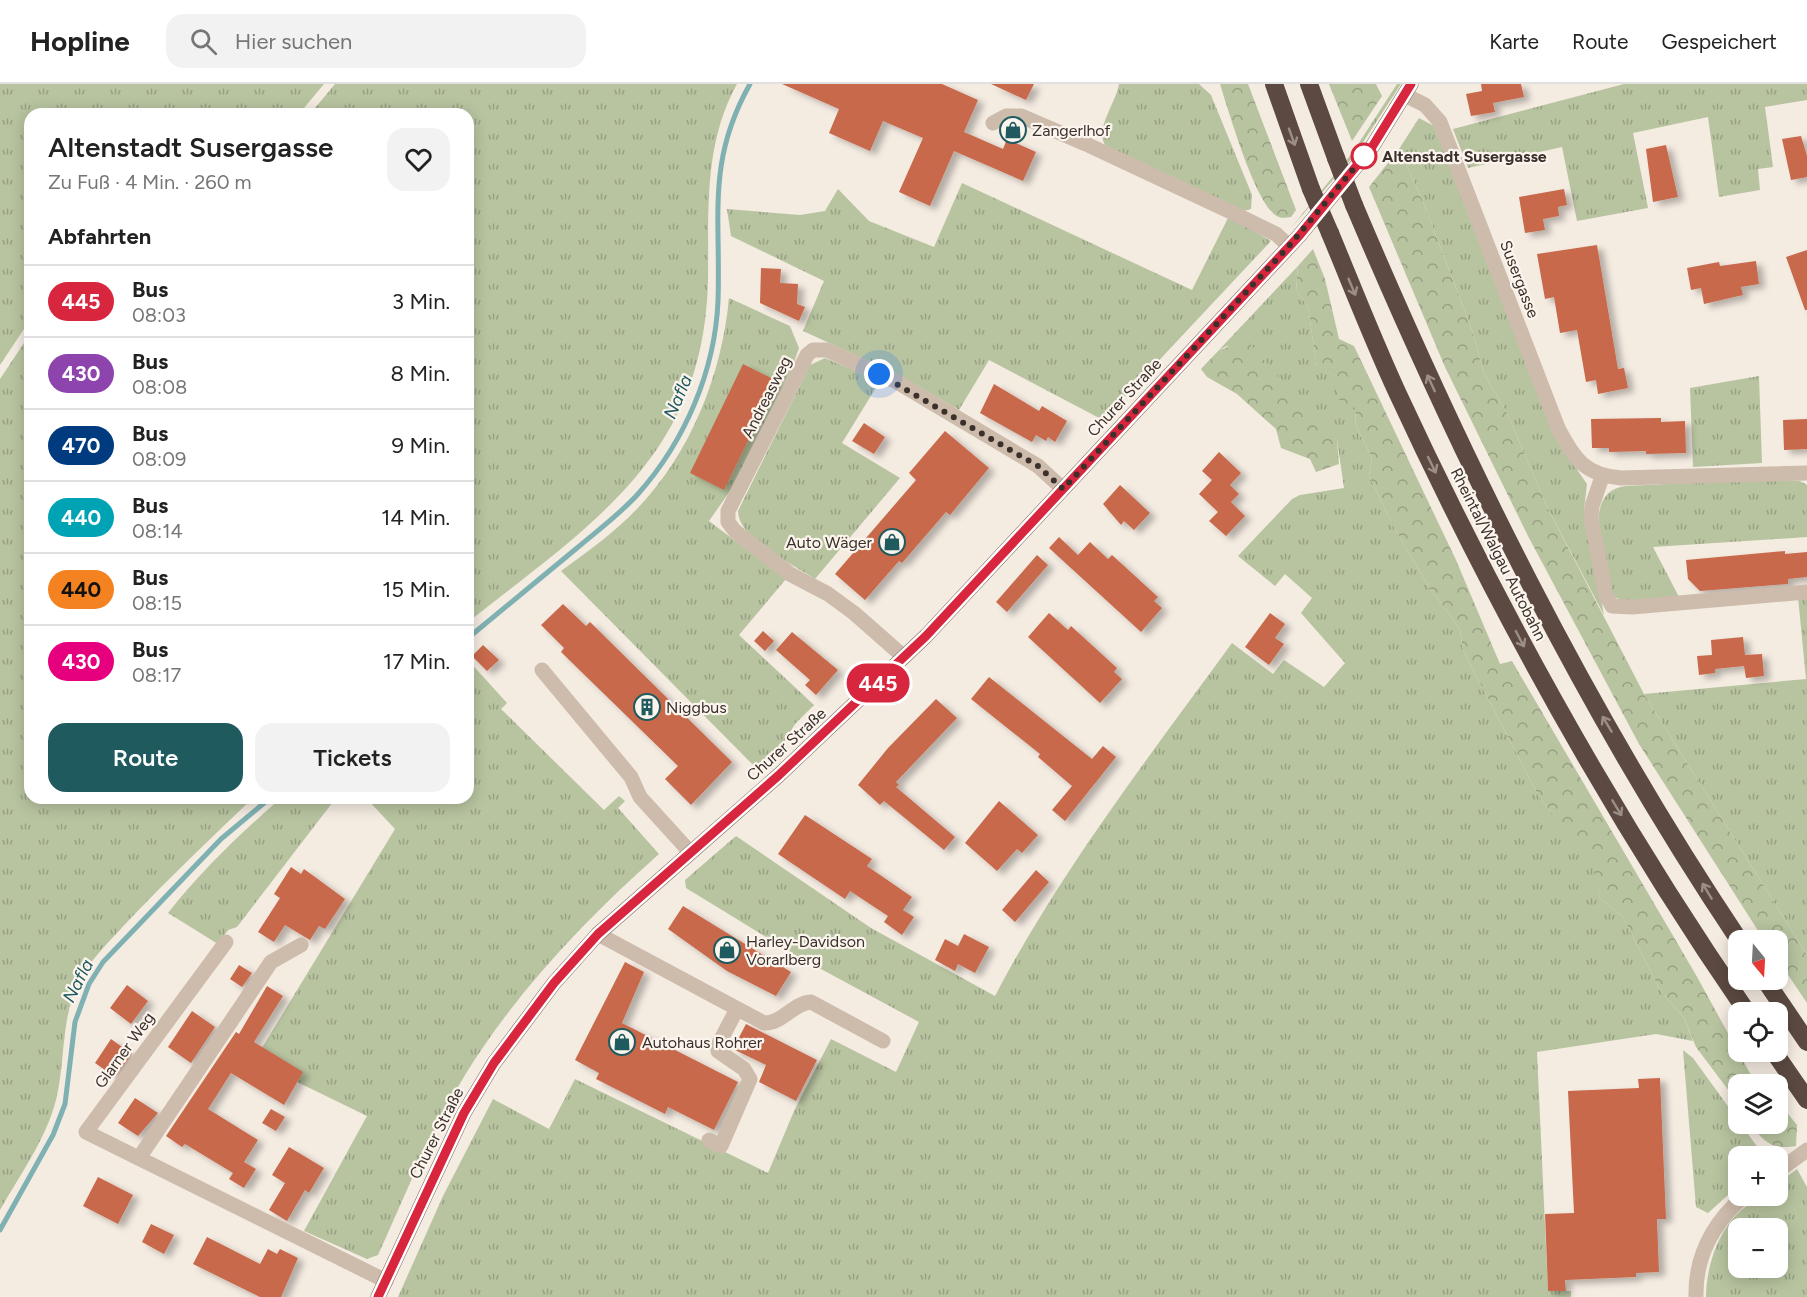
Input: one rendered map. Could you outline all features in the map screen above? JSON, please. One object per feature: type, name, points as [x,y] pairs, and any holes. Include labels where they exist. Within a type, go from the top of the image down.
[{"type":"highway","name":"Rheintal/Walgau Autobahn","points":[[1274,84],[1311,189],[1396,390],[1522,644],[1653,869],[1740,1002]]},
{"type":"highway","name":"Rheintal/Walgau Autobahn","points":[[1309,84],[1354,205],[1415,349],[1464,455],[1573,666],[1733,930]]},
{"type":"highway","points":[[1772,990],[1807,1042]]},
{"type":"highway","points":[[1780,1062],[1807,1100]]},
{"type":"main road","name":"Churer Straße","points":[[378,1297],[452,1137],[494,1063],[554,983],[598,934],[779,775],[904,657],[1289,246],[1372,147],[1408,90]]},
{"type":"street","name":"Susergasse","points":[[1408,90],[1440,122],[1558,428],[1578,462],[1602,477]]},
{"type":"street","points":[[993,123],[1006,116],[1021,116],[1231,212],[1276,234],[1289,246]]},
{"type":"street","name":"Andreasweg","points":[[904,657],[854,613],[828,594],[790,574],[735,531],[728,522],[728,511],[807,355],[813,351],[827,350],[897,382],[1038,466],[1063,489]]},
{"type":"street","points":[[1807,473],[1650,479],[1602,477],[1592,506],[1591,518],[1606,596],[1612,606],[1632,607],[1807,592]]},
{"type":"street","points":[[542,670],[631,777],[640,797],[690,852]]},
{"type":"street","points":[[598,934],[764,1023],[772,1024],[804,1002],[812,1002],[883,1041]]},
{"type":"street","name":"Glarner Weg","points":[[226,942],[86,1132],[386,1281]]},
{"type":"street","points":[[139,1158],[271,962],[301,945]]},
{"type":"street","points":[[709,1140],[721,1146],[750,1079],[744,1069],[718,1052],[718,1045],[737,1009]]},
{"type":"street","points":[[1788,1164],[1807,1150]]},
{"type":"street","points":[[1696,1297],[1698,1266],[1707,1240],[1722,1217],[1734,1206]]},
{"type":"green space","points":[[0,84],[324,84],[304,108],[24,108],[24,329],[0,365]]},
{"type":"green space","points":[[335,84],[737,84],[726,107],[713,155],[709,205],[708,280],[702,341],[686,394],[663,439],[633,480],[598,517],[558,552],[474,617],[474,108],[315,108]]},
{"type":"green space","points":[[1119,84],[1199,84],[1211,95],[1252,195],[1251,209],[1244,211],[1105,145],[1104,123]]},
{"type":"green space","points":[[1220,84],[1248,84],[1296,210],[1291,217],[1276,216],[1258,190],[1242,153]]},
{"type":"green space","points":[[1329,84],[1376,84],[1382,96],[1352,141]]},
{"type":"green space","points":[[1397,84],[1401,84],[1354,156],[1290,229],[1353,152]]},
{"type":"green space","points":[[1624,84],[1807,84],[1807,100],[1765,107],[1773,167],[1758,169],[1760,190],[1719,197],[1708,117],[1633,133],[1648,208],[1577,221],[1562,147],[1468,168],[1453,129]]},
{"type":"green space","points":[[1419,118],[1434,126],[1554,436],[1587,484],[1584,510],[1604,615],[1547,507],[1507,413],[1484,374],[1472,330],[1422,199],[1399,149]]},
{"type":"green space","points":[[1399,149],[1422,199],[1472,330],[1484,374],[1507,413],[1547,507],[1644,694],[1807,955],[1807,1003],[1788,975],[1788,930],[1758,930],[1639,744],[1528,536],[1445,367],[1369,187]]},
{"type":"green space","points":[[962,183],[1192,290],[1229,216],[1271,241],[1103,420],[989,360],[959,410],[899,375],[803,331],[824,281],[731,236],[727,209],[800,215],[825,211],[838,189],[869,221],[934,247]]},
{"type":"green space","points":[[1313,249],[1325,279],[1339,339],[1354,346],[1456,560],[1500,664],[1512,661],[1696,975],[1728,1033],[1728,1062],[1744,1062],[1750,1074],[1728,1074],[1728,1090],[1696,1047],[1684,1018],[1660,990],[1623,917],[1600,898],[1593,868],[1538,795],[1463,650],[1460,629],[1429,587],[1397,533],[1369,476],[1372,458],[1356,426],[1355,408],[1337,399],[1339,377],[1317,368],[1308,307],[1296,290],[1298,266]]},
{"type":"green space","points":[[1298,266],[1296,290],[1308,307],[1317,367],[1339,377],[1355,408],[1356,426],[1372,458],[1369,476],[1397,533],[1429,587],[1460,629],[1463,650],[1538,795],[1594,868],[1600,898],[1623,917],[1660,990],[1684,1018],[1693,1041],[1656,1034],[1537,1052],[1548,1291],[1571,1291],[1571,1297],[398,1297],[443,1196],[493,1099],[549,1129],[575,1079],[768,1173],[794,1111],[831,1039],[896,1072],[919,1022],[797,956],[686,888],[685,880],[736,836],[871,928],[995,996],[1021,949],[1077,859],[1232,643],[1273,674],[1284,660],[1324,687],[1345,663],[1301,613],[1312,598],[1285,574],[1275,586],[1238,556],[1292,499],[1300,495],[1344,488],[1337,440],[1227,346],[1219,350]]},
{"type":"green space","points":[[729,298],[790,326],[799,348],[791,371],[735,484],[709,521],[786,579],[739,635],[814,705],[795,724],[781,747],[758,770],[561,571],[611,533],[641,504],[662,479],[680,452],[708,393],[718,362]]},
{"type":"green space","points":[[1247,341],[1337,440],[1339,464],[1316,472],[1310,459],[1281,448],[1276,429],[1237,394],[1207,377],[1201,369],[1219,350]]},
{"type":"green space","points":[[24,343],[24,804],[247,804],[144,904],[103,948],[80,980],[69,1009],[59,1085],[52,1114],[32,1157],[0,1210],[0,379]]},
{"type":"green space","points":[[825,358],[880,381],[842,443],[900,478],[815,579],[781,559],[757,541],[740,521],[738,511],[810,365]]},
{"type":"green space","points":[[1759,376],[1762,463],[1693,467],[1690,388]]},
{"type":"green space","points":[[1734,481],[1800,481],[1807,485],[1807,537],[1653,547],[1679,597],[1635,602],[1612,595],[1599,531],[1599,515],[1603,501],[1611,491],[1626,486]]},
{"type":"green space","points":[[1807,596],[1807,955],[1644,694],[1806,679],[1798,597]]},
{"type":"green space","points":[[474,667],[507,703],[501,709],[604,810],[619,796],[625,801],[618,808],[659,854],[554,958],[485,1044],[440,1119],[378,1255],[367,1259],[304,1231],[367,1116],[254,1061],[395,829],[372,804],[474,804]]},
{"type":"green space","points":[[274,804],[331,804],[237,927],[228,930],[218,944],[168,913],[194,882]]},
{"type":"green space","points":[[1683,1050],[1693,1058],[1728,1106],[1728,1134],[1748,1134],[1757,1146],[1728,1146],[1728,1195],[1708,1213],[1696,1207]]},
{"type":"green space","points":[[1788,1114],[1797,1125],[1796,1146],[1775,1146],[1758,1134],[1788,1134]]},
{"type":"green space","points":[[1797,1169],[1807,1187],[1807,1297],[1706,1297],[1710,1264],[1728,1225],[1728,1278],[1788,1278],[1788,1218],[1734,1217],[1746,1206],[1788,1206],[1788,1176]]},
{"type":"building","points":[[782,84],[942,84],[978,100],[964,132],[1003,149],[1007,139],[1036,152],[1023,181],[954,151],[930,206],[899,192],[923,138],[883,121],[870,151],[829,133],[839,109]]},
{"type":"building","points":[[991,84],[1034,84],[1026,100]]},
{"type":"building","points":[[1481,84],[1521,84],[1524,97],[1493,103],[1495,112],[1471,116],[1466,94],[1482,91]]},
{"type":"building","points":[[1801,136],[1807,156],[1807,177],[1791,180],[1782,139]]},
{"type":"building","points":[[1666,145],[1678,197],[1653,202],[1646,149]]},
{"type":"building","points":[[1564,189],[1567,205],[1558,207],[1559,216],[1543,219],[1545,230],[1525,233],[1519,197]]},
{"type":"building","points":[[1597,245],[1618,369],[1624,368],[1628,388],[1598,394],[1596,380],[1586,382],[1577,330],[1560,333],[1554,297],[1545,299],[1537,254]]},
{"type":"building","points":[[1807,250],[1807,310],[1805,310],[1786,257]]},
{"type":"building","points":[[1756,261],[1759,284],[1741,287],[1743,295],[1704,304],[1701,288],[1691,290],[1687,268],[1719,262],[1720,266]]},
{"type":"building","points":[[761,268],[781,269],[780,283],[798,284],[797,304],[805,307],[799,321],[760,303]]},
{"type":"building","points":[[743,364],[777,381],[724,490],[690,473]]},
{"type":"building","points":[[994,384],[1039,411],[1042,406],[1067,421],[1055,442],[1048,437],[1046,441],[1036,435],[1032,442],[980,413]]},
{"type":"building","points":[[1661,418],[1661,422],[1685,421],[1686,453],[1646,454],[1646,451],[1609,452],[1609,448],[1592,448],[1591,419]]},
{"type":"building","points":[[1807,419],[1807,449],[1784,450],[1783,420]]},
{"type":"building","points":[[864,423],[885,437],[874,454],[852,441]]},
{"type":"building","points":[[945,431],[989,468],[950,515],[946,512],[902,563],[899,561],[865,600],[835,574],[916,480],[909,473]]},
{"type":"building","points":[[1219,452],[1241,473],[1230,485],[1239,494],[1231,502],[1245,516],[1226,536],[1209,521],[1218,512],[1199,494],[1212,480],[1202,471]]},
{"type":"building","points":[[1120,485],[1150,513],[1134,530],[1124,521],[1121,525],[1103,504]]},
{"type":"building","points":[[1059,537],[1078,555],[1090,542],[1108,559],[1112,555],[1158,597],[1154,601],[1162,608],[1141,632],[1049,548]]},
{"type":"building","points":[[1785,551],[1785,554],[1807,552],[1807,577],[1788,579],[1788,584],[1700,591],[1688,579],[1686,560]]},
{"type":"building","points":[[1037,555],[1048,565],[1007,612],[996,602]]},
{"type":"building","name":"Niggbus","points":[[563,604],[586,626],[590,622],[732,762],[691,805],[665,779],[678,766],[561,652],[564,648],[541,625]]},
{"type":"building","points":[[1049,613],[1068,630],[1071,626],[1117,668],[1114,672],[1122,679],[1100,703],[1028,637]]},
{"type":"building","points":[[1270,613],[1285,624],[1275,638],[1284,644],[1269,665],[1245,647]]},
{"type":"building","points":[[763,631],[774,641],[765,651],[754,641]]},
{"type":"building","points":[[792,632],[838,670],[816,695],[805,685],[810,680],[776,650]]},
{"type":"building","points":[[1743,637],[1745,655],[1762,654],[1764,676],[1746,678],[1744,666],[1715,669],[1715,673],[1699,675],[1697,656],[1712,655],[1711,640]]},
{"type":"building","points":[[483,645],[499,660],[487,671],[474,658],[474,654]]},
{"type":"building","points":[[989,677],[1092,759],[1103,746],[1116,757],[1065,821],[1052,810],[1072,786],[1038,757],[1040,754],[971,699]]},
{"type":"building","points":[[936,699],[957,718],[896,782],[899,785],[896,787],[955,837],[944,850],[884,801],[880,805],[858,785],[888,748]]},
{"type":"building","points":[[999,801],[1038,835],[1022,853],[1017,849],[997,871],[965,843]]},
{"type":"building","points":[[805,815],[872,859],[867,866],[912,897],[903,910],[914,917],[902,935],[884,922],[888,916],[850,891],[845,899],[778,854]]},
{"type":"building","points":[[291,867],[301,874],[304,869],[345,899],[325,929],[319,926],[310,940],[285,925],[274,942],[258,932],[280,898],[274,894]]},
{"type":"building","points":[[1036,870],[1049,882],[1015,922],[1002,910]]},
{"type":"building","name":"Harley-Davidson Vorarlberg","points":[[683,906],[791,972],[776,996],[727,971],[668,929]]},
{"type":"building","points":[[964,934],[989,947],[975,973],[958,964],[955,971],[935,960],[945,939],[958,946]]},
{"type":"building","name":"Autohaus Rohrer","points":[[625,962],[644,972],[622,1023],[738,1082],[714,1130],[668,1107],[665,1114],[596,1079],[599,1073],[575,1060]]},
{"type":"building","points":[[239,965],[252,973],[242,987],[230,979]]},
{"type":"building","points":[[127,985],[148,1001],[131,1024],[110,1008]]},
{"type":"building","points":[[267,986],[283,996],[254,1042],[303,1072],[284,1105],[231,1073],[208,1109],[258,1140],[244,1162],[256,1169],[244,1188],[229,1179],[233,1173],[185,1144],[182,1147],[166,1136],[236,1032],[239,1034]]},
{"type":"building","points":[[192,1011],[215,1027],[191,1063],[168,1047]]},
{"type":"building","points":[[746,1024],[817,1060],[796,1101],[759,1082],[766,1065],[733,1049]]},
{"type":"building","points":[[111,1039],[132,1054],[115,1077],[95,1063]]},
{"type":"building","points":[[1660,1078],[1666,1219],[1657,1219],[1659,1272],[1636,1273],[1636,1277],[1565,1280],[1566,1291],[1548,1291],[1545,1214],[1574,1213],[1568,1091],[1639,1088],[1638,1079]]},
{"type":"building","points":[[135,1098],[158,1113],[138,1136],[118,1123]]},
{"type":"building","points":[[271,1109],[285,1117],[276,1131],[262,1123]]},
{"type":"building","points":[[289,1147],[324,1168],[309,1193],[305,1190],[287,1221],[269,1210],[285,1183],[272,1175]]},
{"type":"building","points":[[98,1177],[133,1195],[118,1224],[83,1206]]},
{"type":"building","points":[[151,1224],[174,1235],[164,1254],[142,1242]]},
{"type":"building","points":[[207,1237],[260,1264],[268,1249],[277,1254],[280,1249],[298,1258],[281,1297],[260,1297],[193,1264]]},
{"type":"waterway","name":"Nafla","points":[[474,633],[631,501],[655,473],[683,428],[704,379],[711,353],[718,301],[718,216],[721,165],[736,112],[750,84]]},
{"type":"waterway","name":"Nafla","points":[[0,1230],[53,1135],[65,1104],[75,1022],[89,984],[103,962],[221,839],[263,804]]},
{"type":"bus line","name":"445","points":[[378,1297],[464,1113],[494,1063],[554,983],[598,934],[779,775],[926,636],[1299,236],[1372,147],[1411,84]]},
{"type":"place","name":"Zangerlhof","points":[[1013,130]]},
{"type":"place","name":"Altenstadt Susergasse","points":[[1364,156]]},
{"type":"place","name":"Auto Wäger","points":[[892,542]]},
{"type":"place","name":"Niggbus","points":[[647,707]]},
{"type":"place","name":"Harley-Davidson Vorarlberg","points":[[727,950]]},
{"type":"place","name":"Autohaus Rohrer","points":[[622,1042]]},
{"type":"route","points":[[879,374],[897,382],[1038,466],[1063,489],[1217,326],[1327,203],[1372,147],[1364,156]]}]
